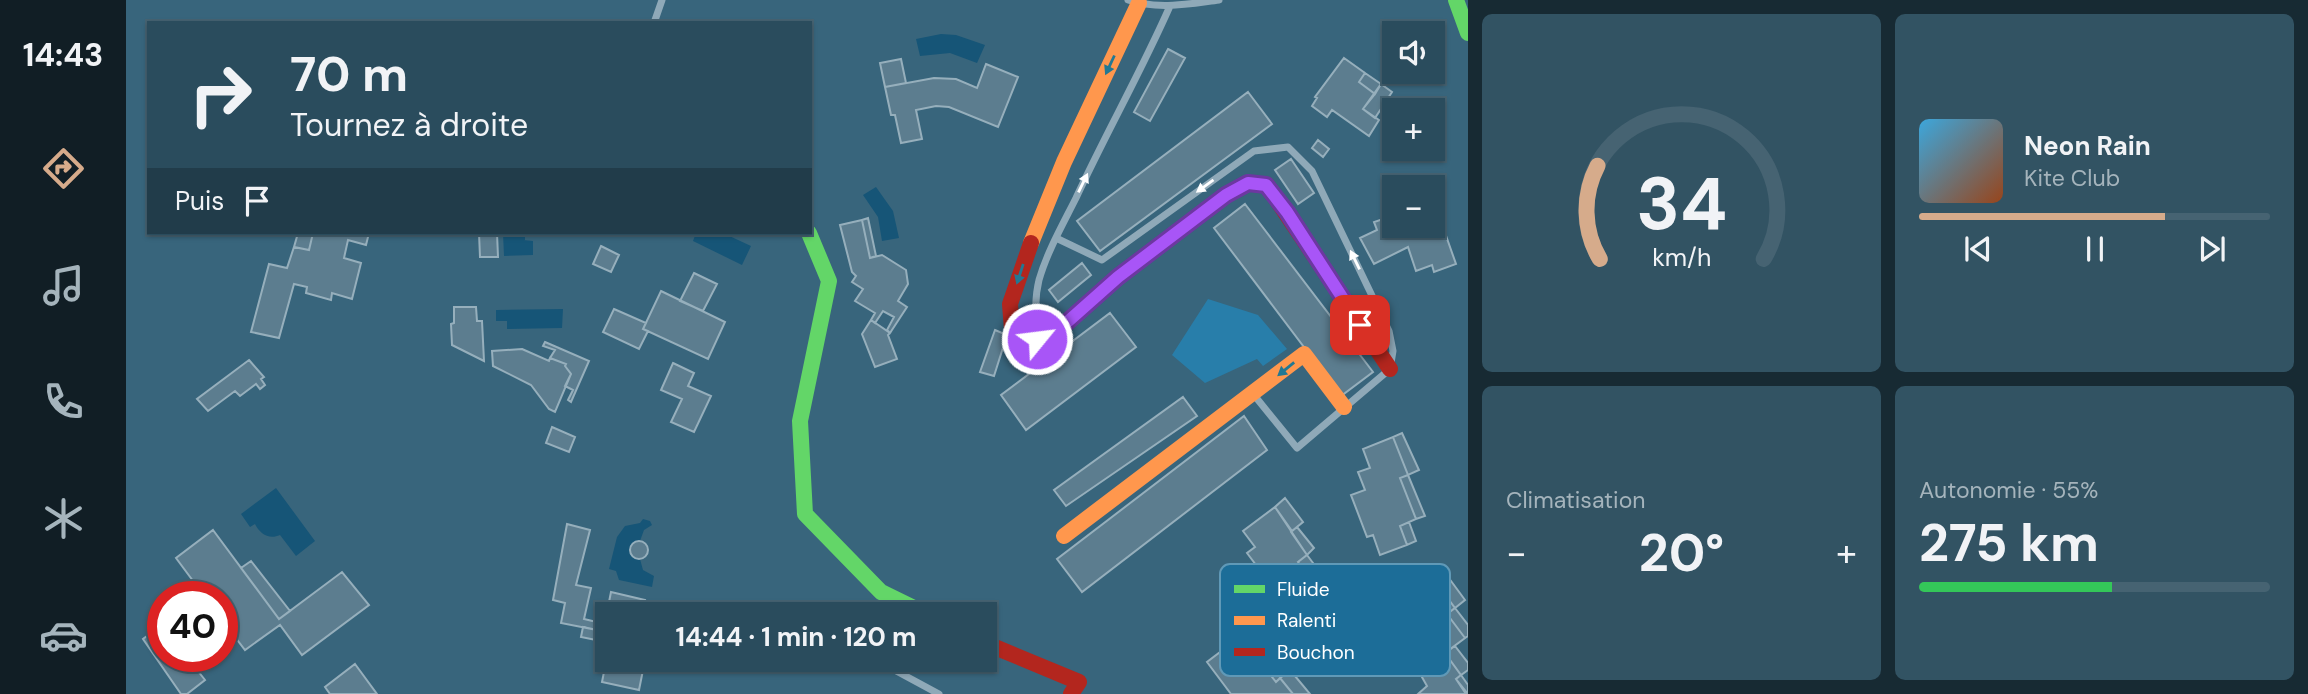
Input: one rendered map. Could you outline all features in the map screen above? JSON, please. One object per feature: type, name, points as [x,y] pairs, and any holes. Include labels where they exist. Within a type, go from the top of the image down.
[{"type":"street","points":[[655,21],[662,0]]},
{"type":"street","points":[[1219,0],[1170,6],[1134,2],[1031,242],[1010,303],[1013,342],[1047,340],[1118,277],[1226,195],[1248,183],[1266,185],[1287,212],[1315,259],[1390,369]]},
{"type":"street","points":[[1457,0],[1468,33]]},
{"type":"street","points":[[1037,339],[1035,305],[1040,279],[1056,238],[1145,63],[1170,6]]},
{"type":"street","points":[[1056,238],[1102,260],[1254,151],[1288,147],[1312,171],[1389,331],[1393,351],[1390,369],[1297,448],[1254,394]]},
{"type":"street","points":[[1051,193],[1073,202]]},
{"type":"street","points":[[810,235],[829,281],[800,421],[804,514],[881,592],[901,602]]},
{"type":"street","points":[[1064,536],[1304,354],[1344,407]]},
{"type":"street","points":[[997,648],[1079,682],[1071,694]]},
{"type":"street","points":[[898,672],[939,694]]},
{"type":"shaded area","points":[[941,34],[956,35],[985,45],[977,63],[950,53],[920,56],[916,39]]},
{"type":"shaded area","points":[[876,187],[893,211],[899,238],[882,241],[878,217],[863,195]]},
{"type":"shaded area","points":[[503,235],[525,235],[523,240],[533,241],[533,255],[504,256]]},
{"type":"shaded area","points":[[695,235],[727,235],[751,246],[742,265],[693,241]]},
{"type":"shaded area","points":[[1208,299],[1258,315],[1287,349],[1263,366],[1257,359],[1205,383],[1172,355]]},
{"type":"shaded area","points":[[563,309],[562,328],[507,329],[507,321],[496,321],[496,310]]},
{"type":"shaded area","points":[[276,488],[315,541],[296,556],[280,535],[269,536],[262,533],[255,524],[250,527],[241,514]]},
{"type":"shaded area","points":[[643,519],[650,521],[652,525],[644,530],[640,541],[632,545],[630,551],[634,557],[640,559],[643,570],[654,576],[652,587],[619,580],[616,571],[609,569],[617,537],[625,526],[640,523]]},
{"type":"building","points":[[1168,49],[1185,58],[1150,121],[1134,112]]},
{"type":"building","points":[[1344,58],[1365,73],[1359,82],[1375,94],[1363,109],[1379,120],[1369,136],[1332,110],[1327,117],[1312,106],[1317,98],[1315,97]]},
{"type":"building","points":[[901,59],[906,83],[885,87],[880,63]]},
{"type":"building","points":[[986,64],[1018,77],[998,127],[949,107],[936,106],[916,110],[922,139],[901,143],[885,87],[934,78],[956,79],[977,88]]},
{"type":"building","points":[[1365,73],[1381,84],[1375,94],[1359,82]]},
{"type":"building","points":[[1381,84],[1392,92],[1388,98],[1382,98],[1382,107],[1375,118],[1363,109]]},
{"type":"building","points":[[1248,92],[1272,124],[1100,251],[1077,221]]},
{"type":"building","points":[[1318,140],[1329,149],[1323,157],[1312,148]]},
{"type":"building","points":[[1291,159],[1314,193],[1298,204],[1275,170]]},
{"type":"building","points":[[1245,204],[1373,372],[1341,396],[1214,228]]},
{"type":"building","points":[[868,218],[876,256],[870,258],[862,220]]},
{"type":"building","points":[[1382,219],[1382,238],[1445,238],[1445,233],[1456,264],[1434,272],[1432,265],[1416,271],[1408,247],[1374,264],[1360,238],[1377,230],[1374,222]]},
{"type":"building","points":[[862,220],[870,258],[882,255],[906,270],[908,284],[898,301],[907,307],[890,333],[887,330],[894,317],[883,311],[875,323],[871,320],[875,313],[855,301],[863,289],[852,282],[856,276],[852,272],[840,225]]},
{"type":"building","points":[[297,235],[313,235],[309,250],[294,247]]},
{"type":"building","points":[[313,235],[368,235],[366,245],[348,240],[344,258],[361,263],[352,299],[332,293],[331,300],[306,293],[307,287],[294,284],[279,338],[251,332],[269,264],[287,268],[294,247],[309,250]]},
{"type":"building","points":[[479,235],[497,235],[498,257],[480,257]]},
{"type":"building","points":[[601,246],[619,255],[611,272],[593,264]]},
{"type":"building","points":[[1082,263],[1091,275],[1058,302],[1049,290]]},
{"type":"building","points":[[694,273],[717,284],[703,311],[680,301]]},
{"type":"building","points":[[661,291],[725,322],[708,359],[643,329]]},
{"type":"building","points":[[454,307],[476,307],[477,321],[482,321],[484,361],[452,345],[451,324],[454,323]]},
{"type":"building","points":[[614,309],[646,323],[643,329],[648,331],[639,349],[603,332]]},
{"type":"building","points":[[1110,313],[1136,347],[1026,430],[1001,395]]},
{"type":"building","points":[[871,320],[890,333],[888,335],[897,359],[875,367],[862,334]]},
{"type":"building","points":[[995,330],[1007,335],[994,376],[980,372]]},
{"type":"building","points":[[545,342],[589,361],[571,402],[568,400],[573,390],[565,386],[571,374],[566,364],[550,358],[555,350],[543,346]]},
{"type":"building","points":[[522,349],[549,361],[550,358],[566,364],[571,374],[555,412],[549,409],[531,385],[493,366],[492,351]]},
{"type":"building","points":[[249,360],[264,377],[261,379],[265,385],[260,389],[256,384],[240,396],[235,391],[208,411],[197,399]]},
{"type":"building","points":[[673,363],[694,373],[688,386],[711,396],[694,432],[671,422],[682,399],[661,390]]},
{"type":"building","points":[[1183,397],[1197,416],[1066,506],[1054,490]]},
{"type":"building","points":[[1244,416],[1267,450],[1082,592],[1057,559]]},
{"type":"building","points":[[552,427],[575,437],[569,452],[546,443]]},
{"type":"building","points":[[1402,433],[1419,470],[1408,475],[1393,437]]},
{"type":"building","points":[[1393,437],[1408,475],[1400,478],[1416,519],[1400,526],[1407,545],[1380,555],[1373,535],[1367,537],[1351,495],[1365,490],[1358,472],[1370,468],[1363,449]]},
{"type":"building","points":[[1408,475],[1425,516],[1416,519],[1400,478]]},
{"type":"building","points":[[1285,498],[1303,522],[1292,531],[1275,507]]},
{"type":"building","points":[[1275,507],[1307,555],[1298,562],[1299,564],[1255,564],[1247,553],[1255,547],[1243,531]]},
{"type":"building","points":[[1409,522],[1416,541],[1407,545],[1400,526]]},
{"type":"building","points":[[567,524],[590,530],[576,585],[591,588],[584,619],[595,622],[595,630],[561,623],[565,603],[553,600]]},
{"type":"building","points":[[1297,527],[1314,548],[1307,555],[1291,532]]},
{"type":"building","points":[[213,530],[279,619],[342,572],[369,605],[302,655],[280,625],[245,650],[238,641],[238,581],[193,581],[176,558]]},
{"type":"building","points":[[639,541],[645,544],[648,550],[645,556],[639,559],[633,556],[630,550],[633,544]]},
{"type":"building","points":[[1307,555],[1314,564],[1299,564],[1298,562]]},
{"type":"building","points":[[251,561],[290,611],[279,619],[241,568]]},
{"type":"building","points":[[1450,580],[1465,600],[1455,608],[1450,601]]},
{"type":"building","points":[[611,592],[645,600],[645,602],[609,602]]},
{"type":"building","points":[[1455,608],[1468,625],[1468,636],[1465,638],[1450,618],[1450,612]]},
{"type":"building","points":[[1450,618],[1465,638],[1450,649]]},
{"type":"building","points":[[583,627],[595,630],[595,640],[581,637]]},
{"type":"building","points":[[1455,646],[1468,663],[1468,670],[1461,675],[1450,660],[1450,650]]},
{"type":"building","points":[[1220,652],[1220,676],[1271,676],[1276,682],[1280,678],[1293,694],[1231,694],[1207,662]]},
{"type":"building","points":[[1450,660],[1461,675],[1456,679],[1466,694],[1418,694],[1427,686],[1421,676],[1450,676]]},
{"type":"building","points":[[355,664],[377,694],[330,694],[325,687]]},
{"type":"building","points":[[166,672],[199,672],[205,680],[187,694],[181,694]]},
{"type":"building","points":[[604,672],[643,672],[639,690],[602,682]]},
{"type":"building","points":[[1461,675],[1468,685],[1468,694],[1456,679]]},
{"type":"building","points":[[1271,676],[1283,676],[1276,682]]},
{"type":"building","points":[[1295,676],[1310,694],[1293,694],[1280,678]]},
{"type":"traffic: fast","points":[[1456,0],[1468,33]]},
{"type":"traffic: fast","points":[[810,235],[829,281],[800,421],[805,514],[881,592],[901,602]]},
{"type":"traffic: slow","points":[[1031,243],[1064,162],[1139,3]]},
{"type":"traffic: slow","points":[[1064,536],[1304,354],[1344,407]]},
{"type":"traffic: jam","points":[[1031,243],[1010,304],[1013,342],[1047,340],[1118,277],[1226,195],[1248,183],[1267,185],[1390,369]]},
{"type":"traffic: jam","points":[[997,648],[1079,682],[1071,694]]},
{"type":"route","points":[[1037,339],[1047,340],[1118,277],[1226,195],[1248,183],[1266,185],[1287,212],[1360,325]]}]
